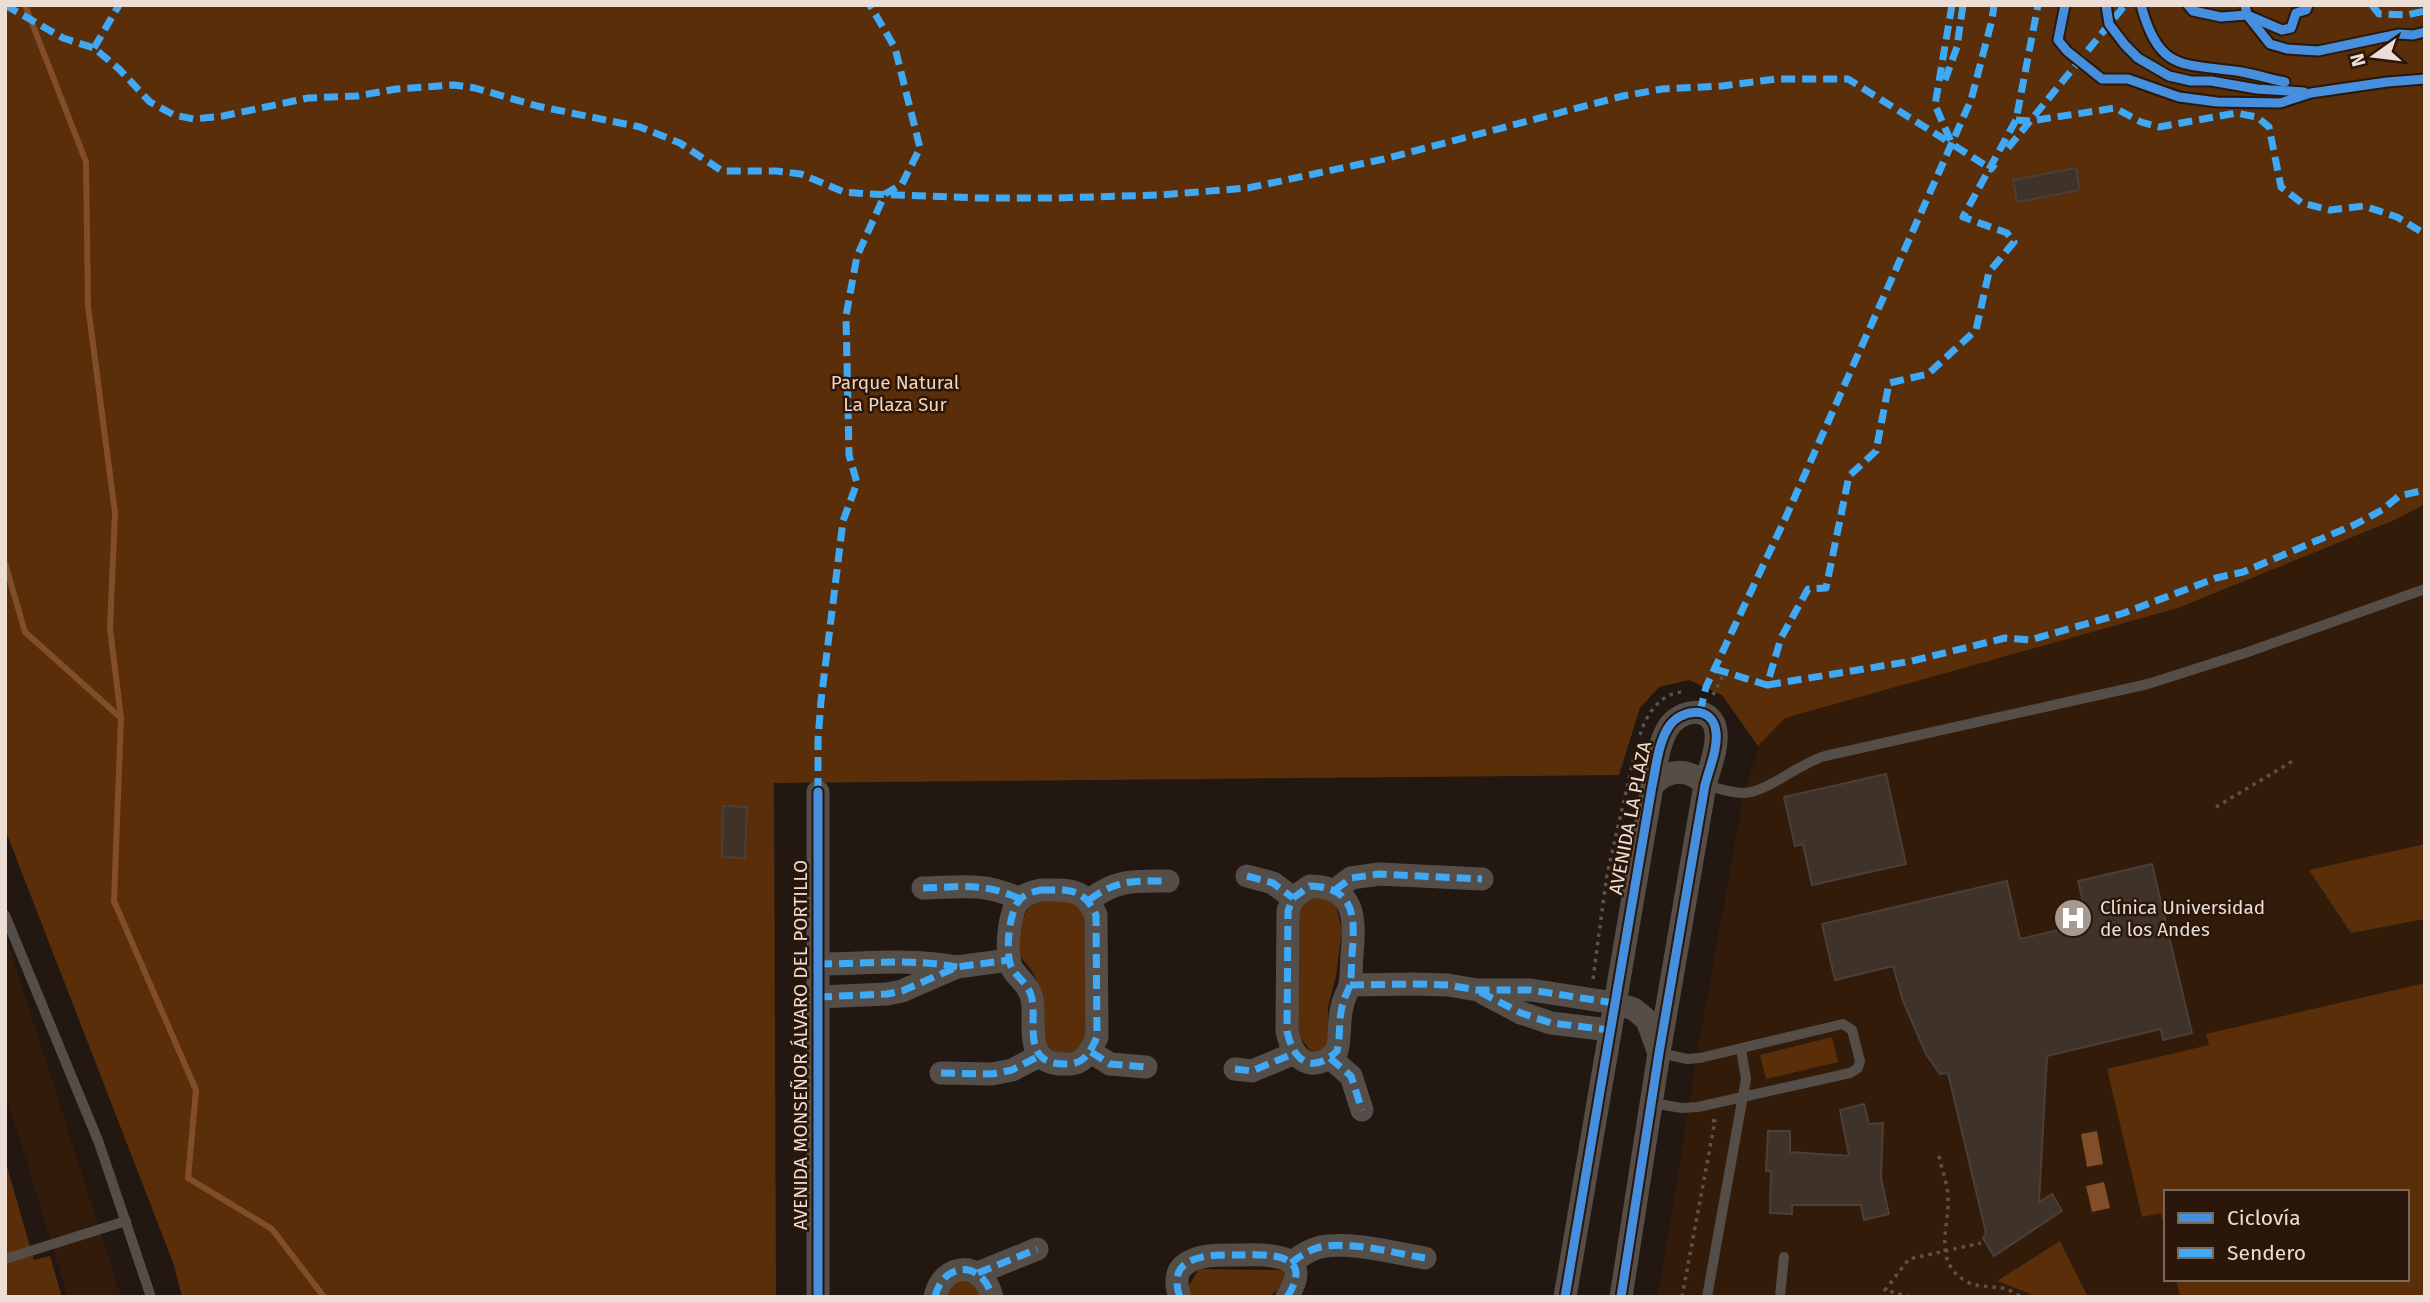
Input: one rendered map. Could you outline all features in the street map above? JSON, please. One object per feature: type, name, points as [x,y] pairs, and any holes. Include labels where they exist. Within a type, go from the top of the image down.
[{"type":"street","name":"AVENIDA LA PLAZA","points":[[1565,1297],[1652,786],[1666,730],[1676,718],[1693,712],[1707,715],[1716,731],[1715,746],[1705,785],[1659,1053],[1621,1297]]},
{"type":"street","name":"AVENIDA LA PLAZA","points":[[1652,786],[1663,775],[1678,771],[1693,775],[1705,785]]},
{"type":"street","name":"AVENIDA MONSEÑOR ÁLVARO DEL PORTILLO","points":[[818,792],[818,1297]]},
{"type":"street","points":[[1335,890],[1351,878],[1379,874],[1482,878]]},
{"type":"street","points":[[1247,876],[1273,883],[1293,898]]},
{"type":"street","points":[[1089,900],[1113,885],[1135,881],[1168,881]]},
{"type":"street","points":[[923,888],[986,886],[1020,899]]},
{"type":"street","points":[[1310,886],[1335,890],[1345,899],[1351,911],[1354,934],[1350,985],[1343,1003],[1337,1051],[1317,1064],[1305,1062],[1295,1053],[1287,1031],[1288,911],[1293,898],[1310,886]]},
{"type":"street","points":[[1041,890],[1075,891],[1089,900],[1096,915],[1097,1037],[1091,1052],[1082,1060],[1071,1065],[1051,1063],[1041,1055],[1032,1041],[1032,998],[1024,979],[1012,969],[1009,960],[1010,921],[1020,899],[1041,890]]},
{"type":"street","points":[[818,997],[872,996],[902,991],[957,967],[1009,960]]},
{"type":"street","points":[[818,964],[896,961],[933,962],[957,967]]},
{"type":"street","points":[[1350,985],[1415,984],[1448,985],[1477,990],[1531,990],[1614,1003],[1634,1009],[1647,1020],[1659,1053]]},
{"type":"street","points":[[1477,990],[1521,1013],[1551,1023],[1610,1030]]},
{"type":"street","points":[[1091,1052],[1110,1064],[1146,1067]]},
{"type":"street","points":[[1234,1069],[1252,1071],[1295,1053]]},
{"type":"street","points":[[941,1073],[992,1074],[1012,1070],[1041,1055]]},
{"type":"street","points":[[1330,1058],[1350,1076],[1362,1110]]},
{"type":"street","points":[[1291,1263],[1319,1248],[1340,1245],[1424,1258]]},
{"type":"street","points":[[978,1273],[1037,1249]]},
{"type":"street","points":[[1180,1297],[1177,1278],[1180,1268],[1189,1262],[1219,1255],[1273,1254],[1282,1256],[1291,1263],[1296,1281],[1287,1297]]},
{"type":"street","points":[[935,1297],[938,1285],[946,1275],[964,1270],[978,1273],[986,1279],[992,1297]]},
{"type":"lane","points":[[1705,785],[1738,793],[1750,792],[1825,756],[2148,684],[2261,648],[2425,589]]},
{"type":"lane","points":[[5,915],[99,1143],[150,1297]]},
{"type":"lane","points":[[1653,1103],[1690,1108],[1850,1073],[1858,1068],[1860,1061],[1852,1030],[1843,1024],[1694,1059],[1659,1053]]},
{"type":"lane","points":[[1707,1297],[1743,1097],[1746,1072],[1741,1049]]},
{"type":"lane","points":[[5,1259],[126,1221]]},
{"type":"lane","points":[[1780,1296],[1784,1257]]},
{"type":"path","points":[[1711,700],[1725,672]]},
{"type":"path","points":[[1639,738],[1642,726],[1653,708],[1666,697],[1678,692],[1690,693]]},
{"type":"path","points":[[1590,999],[1607,874],[1636,750]]},
{"type":"path","points":[[2216,807],[2296,759]]},
{"type":"path","points":[[1682,1297],[1715,1121],[1704,1120]]},
{"type":"path","points":[[1940,1156],[1948,1196],[1944,1252],[1951,1267],[1964,1281],[1981,1287],[2006,1289],[2021,1297]]},
{"type":"path","points":[[1910,1297],[1885,1290],[1909,1259],[1980,1244]]},
{"type":"shaded area","name":"Clínica Universidad de los Andes","points":[[2425,504],[2425,1297],[1658,1297],[1699,1043],[1744,793],[1758,746],[1785,718],[2178,608],[2397,519]]},
{"type":"shaded area","points":[[7,939],[121,1297],[68,1297],[5,1092]]},
{"type":"shaded area","points":[[2097,1131],[2103,1164],[2087,1167],[2081,1134]]},
{"type":"shaded area","points":[[2104,1182],[2110,1208],[2092,1212],[2086,1186]]},
{"type":"green space","name":"Parque Natural La Plaza Sur","points":[[5,5],[2425,5],[2425,504],[2397,519],[2178,608],[1785,718],[1758,746],[1722,695],[1689,680],[1659,687],[1640,708],[1619,775],[774,783],[776,1297],[182,1297],[174,1265],[5,829]]},
{"type":"green space","points":[[2425,844],[2425,919],[2351,933],[2309,870]]},
{"type":"green space","points":[[1316,894],[1335,901],[1342,930],[1336,976],[1328,1007],[1330,1050],[1312,1053],[1296,1032],[1296,906]]},
{"type":"green space","points":[[1058,900],[1081,903],[1095,928],[1093,1026],[1079,1051],[1056,1054],[1042,1039],[1042,1004],[1038,984],[1034,974],[1018,955],[1019,929],[1030,903]]},
{"type":"green space","points":[[2425,983],[2425,1297],[2180,1297],[2176,1281],[2409,1281],[2409,1190],[2164,1190],[2164,1226],[2161,1213],[2142,1217],[2107,1069],[2209,1045],[2206,1034]]},
{"type":"green space","points":[[1832,1037],[1838,1062],[1766,1079],[1760,1055]]},
{"type":"green space","points":[[5,1160],[34,1260],[50,1256],[62,1297],[5,1297]]},
{"type":"green space","points":[[2060,1241],[2088,1297],[2032,1297],[2031,1294],[1997,1281]]},
{"type":"green space","points":[[1199,1269],[1282,1270],[1287,1282],[1269,1297],[1192,1297],[1188,1287]]},
{"type":"green space","points":[[975,1276],[986,1297],[944,1297],[951,1279]]},
{"type":"building","points":[[2076,168],[2080,190],[2017,202],[2013,180]]},
{"type":"building","points":[[1886,774],[1906,864],[1812,885],[1803,844],[1795,846],[1784,797]]},
{"type":"building","points":[[723,806],[747,807],[745,858],[722,857]]},
{"type":"building","points":[[2152,864],[2192,1033],[2163,1040],[2161,1029],[2047,1056],[2039,1202],[2052,1194],[2062,1211],[1994,1256],[1983,1238],[1986,1233],[1948,1073],[1940,1074],[1926,1054],[1903,1001],[1893,966],[1835,980],[1822,924],[2007,881],[2020,939],[2088,923],[2078,881]]},
{"type":"building","points":[[1864,1104],[1869,1124],[1883,1123],[1881,1178],[1889,1214],[1864,1220],[1861,1205],[1792,1205],[1792,1214],[1770,1213],[1771,1171],[1766,1171],[1768,1131],[1790,1131],[1790,1152],[1849,1156],[1840,1110]]},
{"type":"waterway","points":[[25,5],[86,162],[88,306],[115,513],[110,628],[121,718],[114,901],[196,1090],[188,1178],[272,1229],[324,1297]]},
{"type":"waterway","points":[[5,563],[25,632],[121,718]]},
{"type":"marked path","points":[[5,5],[63,38],[94,48],[119,69],[150,102],[174,115],[194,119],[223,116],[308,98],[357,96],[396,89],[454,85],[475,88],[537,106],[640,127],[680,143],[722,171],[801,174],[844,192],[869,194],[1057,198],[1160,195],[1248,188],[1384,159],[1623,96],[1662,89],[1722,86],[1776,79],[1848,79],[1952,144]]},
{"type":"marked path","points":[[94,48],[119,5]]},
{"type":"marked path","points":[[818,792],[821,701],[843,521],[857,483],[849,455],[846,316],[857,256],[885,194],[902,184],[920,148],[895,48],[870,5]]},
{"type":"marked path","points":[[1952,5],[1935,105],[1952,144],[1991,169],[1995,164]]},
{"type":"marked path","points":[[1945,80],[1957,47],[1963,5]]},
{"type":"marked path","points":[[1700,712],[1706,687],[1785,519],[1971,100],[1994,5]]},
{"type":"marked path","points":[[1715,669],[1767,685],[1781,638],[1808,589],[1826,588],[1849,476],[1876,451],[1889,383],[1928,374],[1976,330],[1989,272],[2014,242],[2007,233],[1963,217],[2016,120],[2038,5]]},
{"type":"marked path","points":[[2008,148],[2125,5]]},
{"type":"marked path","points":[[2372,5],[2379,14],[2407,15],[2425,11]]},
{"type":"marked path","points":[[2016,120],[2030,121],[2115,108],[2141,122],[2159,127],[2236,113],[2257,117],[2269,127],[2281,187],[2302,203],[2330,210],[2364,206],[2397,217],[2425,234]]},
{"type":"marked path","points":[[1767,685],[1912,661],[2005,638],[2030,640],[2124,613],[2216,578],[2243,572],[2356,524],[2382,510],[2399,496],[2425,490]]},
{"type":"marked path","points":[[1335,890],[1351,878],[1379,874],[1482,879]]},
{"type":"marked path","points":[[1247,876],[1273,883],[1293,898]]},
{"type":"marked path","points":[[1089,900],[1109,888],[1126,883],[1168,881]]},
{"type":"marked path","points":[[1310,886],[1336,892],[1344,899],[1349,907],[1353,929],[1351,980],[1341,1009],[1337,1051],[1328,1058],[1312,1063],[1299,1057],[1287,1031],[1288,911],[1293,898],[1310,886]]},
{"type":"marked path","points":[[923,888],[984,888],[1020,899]]},
{"type":"marked path","points":[[1041,890],[1074,892],[1086,899],[1096,915],[1097,1037],[1087,1055],[1079,1062],[1052,1063],[1042,1058],[1036,1050],[1031,995],[1010,964],[1009,936],[1015,908],[1023,897],[1041,890]]},
{"type":"marked path","points":[[818,997],[887,994],[902,991],[957,967],[1009,960]]},
{"type":"marked path","points":[[818,964],[905,962],[957,967]]},
{"type":"marked path","points":[[1350,985],[1415,984],[1448,985],[1477,990],[1531,990],[1614,1003]]},
{"type":"marked path","points":[[1480,992],[1521,1013],[1551,1023],[1610,1030]]},
{"type":"marked path","points":[[1091,1052],[1110,1064],[1146,1067]]},
{"type":"marked path","points":[[1235,1069],[1252,1071],[1295,1053]]},
{"type":"marked path","points":[[941,1073],[992,1074],[1012,1070],[1041,1055]]},
{"type":"marked path","points":[[1330,1058],[1351,1076],[1362,1110]]},
{"type":"marked path","points":[[1291,1263],[1320,1247],[1345,1245],[1425,1258]]},
{"type":"marked path","points":[[978,1273],[1037,1249]]},
{"type":"marked path","points":[[1180,1297],[1177,1276],[1180,1269],[1189,1262],[1211,1256],[1253,1255],[1276,1257],[1293,1265],[1296,1272],[1294,1283],[1287,1297]]},
{"type":"marked path","points":[[935,1297],[939,1285],[946,1277],[954,1271],[963,1270],[980,1276],[992,1297]]},
{"type":"cycle path","points":[[2065,5],[2058,40],[2067,51],[2102,79],[2128,79],[2179,97],[2217,102],[2280,103],[2311,93],[2425,79]]},
{"type":"cycle path","points":[[2106,5],[2109,24],[2125,45],[2138,58],[2169,76],[2257,89],[2304,92]]},
{"type":"cycle path","points":[[2141,5],[2156,43],[2177,61],[2285,82]]},
{"type":"cycle path","points":[[2188,5],[2193,11],[2221,17],[2247,15],[2282,30],[2291,28],[2296,13],[2306,10],[2308,5]]},
{"type":"cycle path","points":[[2245,5],[2247,15],[2270,44],[2287,49],[2318,51],[2399,34],[2425,32]]},
{"type":"cycle path","points":[[1565,1297],[1658,756],[1665,734],[1673,722],[1695,712],[1709,717],[1714,723],[1716,745],[1705,785],[1621,1297]]},
{"type":"cycle path","points":[[818,792],[818,1297]]},
{"type":"place","name":"Clínica Universidad de los Andes","points":[[2073,918]]}]
